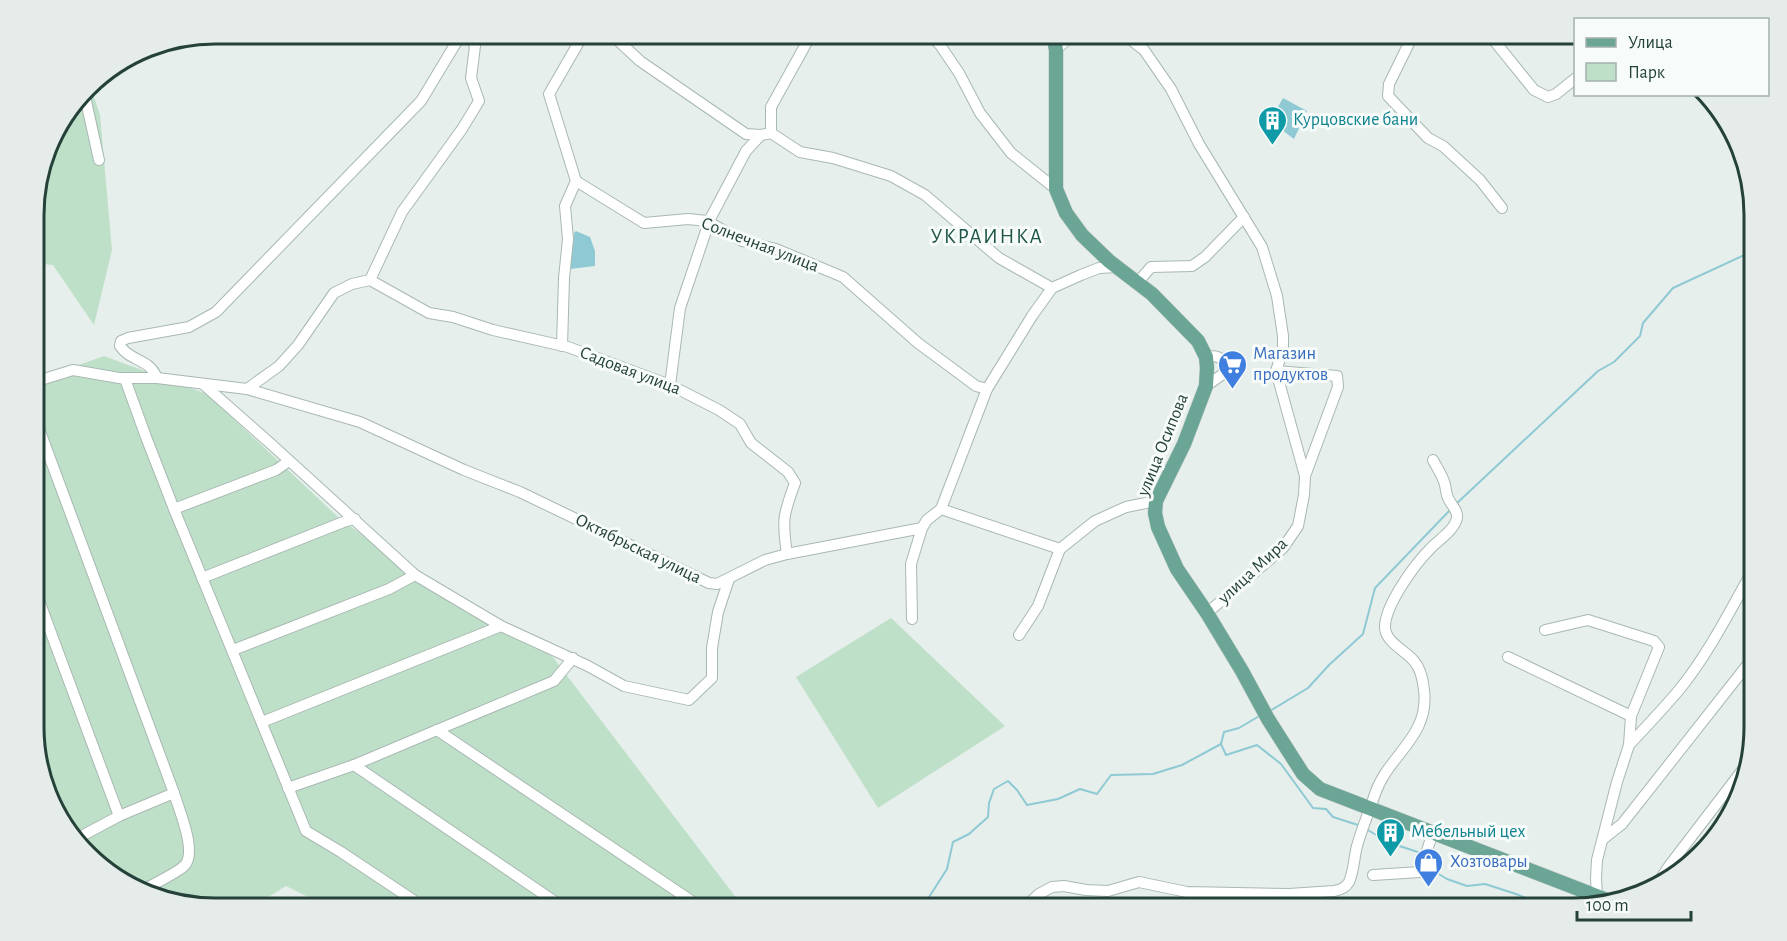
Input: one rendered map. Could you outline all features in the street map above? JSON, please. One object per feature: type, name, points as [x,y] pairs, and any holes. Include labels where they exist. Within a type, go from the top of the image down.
[{"type":"main road","name":"улица Осипова","points":[[1055,43],[1056,189],[1066,213],[1082,236],[1152,294],[1198,341],[1206,357],[1208,368],[1206,386],[1184,444],[1156,501],[1155,513],[1158,527],[1166,547],[1177,569],[1242,670],[1268,719],[1297,765],[1320,789],[1371,808]]},
{"type":"main road","points":[[1371,808],[1597,895]]},
{"type":"street","points":[[158,378],[153,368],[123,350],[120,346],[121,341],[189,327],[216,312],[421,100],[456,43]]},
{"type":"street","points":[[247,389],[279,366],[298,345],[334,293],[352,284],[370,280],[402,212],[462,129],[479,101],[471,78],[475,46],[473,43]]},
{"type":"street","points":[[562,346],[564,278],[568,239],[565,206],[576,181],[549,94],[578,43]]},
{"type":"street","points":[[621,43],[640,61],[746,134],[766,134],[800,152],[833,158],[891,176],[925,195],[999,258],[1052,288]]},
{"type":"street","points":[[670,384],[680,308],[706,231],[707,221],[710,221],[746,151],[766,134],[771,107],[806,43]]},
{"type":"street","points":[[938,43],[959,73],[980,113],[1011,153],[1056,189]]},
{"type":"street","points":[[1056,50],[1063,43]]},
{"type":"street","name":"улица Мира","points":[[1135,43],[1144,50],[1172,89],[1199,144],[1262,247],[1277,296],[1283,336],[1276,371],[1305,476],[1298,526],[1283,548],[1207,613]]},
{"type":"street","points":[[1409,43],[1389,84],[1388,96],[1428,138],[1443,146],[1480,180],[1502,208]]},
{"type":"street","points":[[1496,43],[1534,90],[1548,97],[1556,94],[1574,79]]},
{"type":"street","points":[[86,102],[99,160]]},
{"type":"street","points":[[737,128],[742,144],[742,160]]},
{"type":"street","name":"Солнечная улица","points":[[576,181],[644,223],[688,219],[707,221],[742,241],[776,249],[843,277],[918,343],[976,386],[987,389]]},
{"type":"street","points":[[1138,282],[1150,267],[1192,266],[1205,257],[1244,217]]},
{"type":"street","points":[[912,619],[911,564],[922,528],[927,520],[941,509],[987,389],[1052,288],[1099,268],[1118,267]]},
{"type":"street","name":"Садовая улица","points":[[370,280],[429,313],[453,317],[493,330],[562,346],[670,384],[719,410],[740,424],[751,443],[788,472],[795,483],[784,512],[783,528],[788,554]]},
{"type":"street","name":"Октябрьская улица","points":[[44,379],[73,370],[123,378],[158,378],[247,389],[360,422],[464,470],[520,492],[709,583],[717,584],[765,560],[788,554],[922,528]]},
{"type":"street","points":[[1276,371],[1337,376],[1338,387],[1305,476]]},
{"type":"street","points":[[268,374],[267,390],[272,398]]},
{"type":"street","points":[[123,378],[306,831],[410,898]]},
{"type":"street","points":[[202,384],[416,575],[501,626],[573,658],[624,686],[689,700],[712,678],[712,648],[718,612],[729,579]]},
{"type":"street","points":[[44,442],[174,794],[189,845],[189,857],[184,866],[151,885]]},
{"type":"street","points":[[1035,897],[1052,887],[1064,886],[1108,891],[1139,882],[1187,892],[1289,894],[1340,890],[1347,884],[1376,792],[1385,772],[1417,730],[1425,704],[1420,671],[1414,661],[1391,640],[1385,627],[1392,606],[1411,571],[1431,547],[1451,530],[1457,519],[1448,498],[1445,483],[1433,460]]},
{"type":"street","points":[[174,508],[276,470],[289,461]]},
{"type":"street","points":[[1019,635],[1038,606],[1059,549],[1095,521],[1126,507],[1156,501]]},
{"type":"street","points":[[941,509],[1059,549]]},
{"type":"street","points":[[202,578],[355,519]]},
{"type":"street","points":[[233,650],[416,575]]},
{"type":"street","points":[[1629,745],[1680,689],[1702,658],[1744,586]]},
{"type":"street","points":[[44,614],[119,816]]},
{"type":"street","points":[[1545,630],[1588,620],[1654,640],[1659,647],[1631,716],[1629,745],[1597,860],[1596,878],[1601,895]]},
{"type":"street","points":[[262,722],[501,626]]},
{"type":"street","points":[[1508,657],[1631,716]]},
{"type":"street","points":[[288,788],[354,765],[554,681],[573,658]]},
{"type":"street","points":[[1603,840],[1622,824],[1744,669]]},
{"type":"street","points":[[437,730],[687,898]]},
{"type":"street","points":[[354,765],[549,898]]},
{"type":"street","points":[[1667,870],[1734,781]]},
{"type":"street","points":[[82,835],[119,816],[174,794]]},
{"type":"street","points":[[1373,875],[1419,872],[1433,832]]},
{"type":"green space","points":[[93,95],[100,115],[112,250],[94,325],[53,265],[44,264],[44,203],[47,181],[53,159],[66,129]]},
{"type":"green space","points":[[104,356],[207,394],[337,516],[415,575],[552,656],[736,898],[310,898],[286,886],[267,898],[214,898],[170,892],[139,880],[119,869],[86,839],[72,822],[53,782],[45,749],[44,377]]},
{"type":"green space","points":[[891,618],[1005,726],[878,808],[796,677]]},
{"type":"water","points":[[1283,98],[1307,111],[1294,139],[1270,121]]},
{"type":"water","points":[[576,231],[590,237],[595,251],[595,266],[570,269]]},
{"type":"waterway","points":[[1455,505],[1598,371],[1614,362],[1640,336],[1643,323],[1673,288],[1744,255]]},
{"type":"waterway","points":[[1270,711],[1308,688],[1363,634],[1375,588],[1451,509]]},
{"type":"waterway","points":[[929,897],[947,869],[953,842],[969,834],[988,817],[989,803],[994,789],[1008,781],[1027,805],[1058,799],[1080,789],[1097,794],[1111,775],[1153,774],[1182,765],[1221,744],[1224,732],[1239,728],[1261,715]]},
{"type":"waterway","points":[[1221,744],[1226,755],[1257,745],[1281,764],[1313,808],[1326,809],[1333,817],[1358,825]]},
{"type":"waterway","points":[[1366,829],[1390,843],[1421,853]]},
{"type":"waterway","points":[[1428,862],[1437,873],[1447,879],[1467,886],[1485,884],[1523,897]]},
{"type":"place","name":"Курцовские бани","points":[[1272,146]]},
{"type":"place","name":"Магазин продуктов","points":[[1232,390]]},
{"type":"place","name":"Мебельный цех","points":[[1390,858]]},
{"type":"place","name":"Хозтовары","points":[[1429,888]]},
{"type":"district","name":"УКРАИНКА","points":[[987,236]]}]
